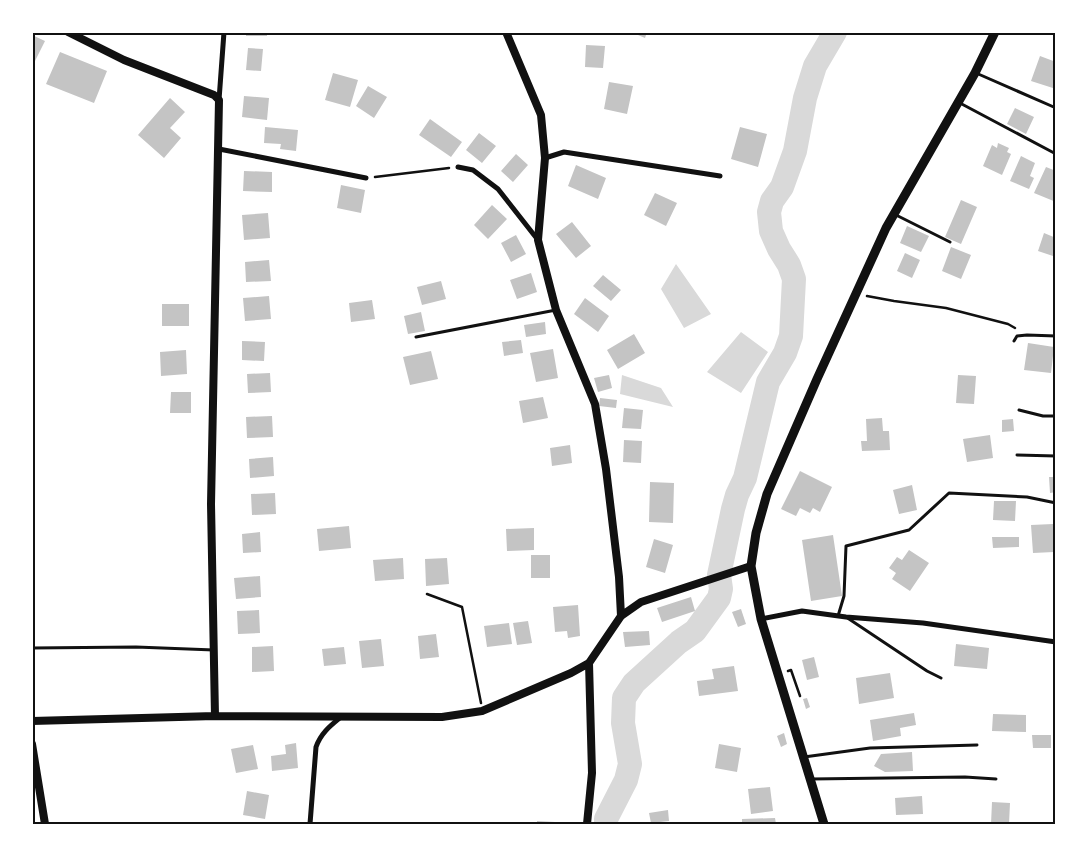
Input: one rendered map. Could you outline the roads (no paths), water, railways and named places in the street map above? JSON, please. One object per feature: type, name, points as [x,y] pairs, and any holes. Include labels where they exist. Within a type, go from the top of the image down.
[{"type":"main road","points":[[824,824],[761,619],[751,566],[756,533],[767,494],[816,379],[894,214],[975,73],[995,32]]},
{"type":"street","points":[[68,32],[124,60],[214,95],[218,100]]},
{"type":"street","points":[[215,716],[210,504],[218,100],[224,32]]},
{"type":"street","points":[[506,32],[542,115],[545,158],[538,240],[556,310],[594,404],[607,479],[619,577],[620,616]]},
{"type":"street","points":[[218,149],[366,178]]},
{"type":"street","points":[[545,158],[564,152],[720,176]]},
{"type":"street","points":[[458,167],[473,170],[498,189],[538,240]]},
{"type":"street","points":[[32,721],[215,716],[442,717],[482,711],[571,673],[589,663],[620,616],[641,602],[751,566]]},
{"type":"street","points":[[761,619],[802,611],[846,617],[924,623],[1056,642]]},
{"type":"street","points":[[587,824],[592,773],[589,663]]},
{"type":"street","points":[[310,824],[316,747],[320,737],[341,717]]},
{"type":"street","points":[[32,744],[45,824]]},
{"type":"lane","points":[[1048,32],[1056,34]]},
{"type":"lane","points":[[975,73],[1056,108]]},
{"type":"lane","points":[[958,102],[1056,154]]},
{"type":"lane","points":[[894,214],[950,242]]},
{"type":"lane","points":[[416,337],[556,310]]},
{"type":"lane","points":[[1014,341],[1018,336],[1056,336]]},
{"type":"lane","points":[[1019,410],[1043,416],[1056,416]]},
{"type":"lane","points":[[1017,454],[1056,456]]},
{"type":"lane","points":[[838,616],[844,596],[846,546],[909,530],[949,493],[1027,497],[1056,503]]},
{"type":"lane","points":[[846,617],[927,671],[941,678]]},
{"type":"lane","points":[[32,648],[136,647],[214,650]]},
{"type":"lane","points":[[803,757],[870,748],[977,744]]},
{"type":"lane","points":[[810,779],[966,777],[996,779]]},
{"type":"waterway","points":[[606,824],[606,819],[626,780],[630,764],[623,723],[624,698],[634,683],[679,642],[695,631],[719,598],[721,589],[719,575],[733,509],[745,478],[768,382],[785,353],[791,336],[794,279],[789,265],[771,231],[769,212],[772,201],[782,187],[795,151],[805,98],[815,66],[835,32]]}]
